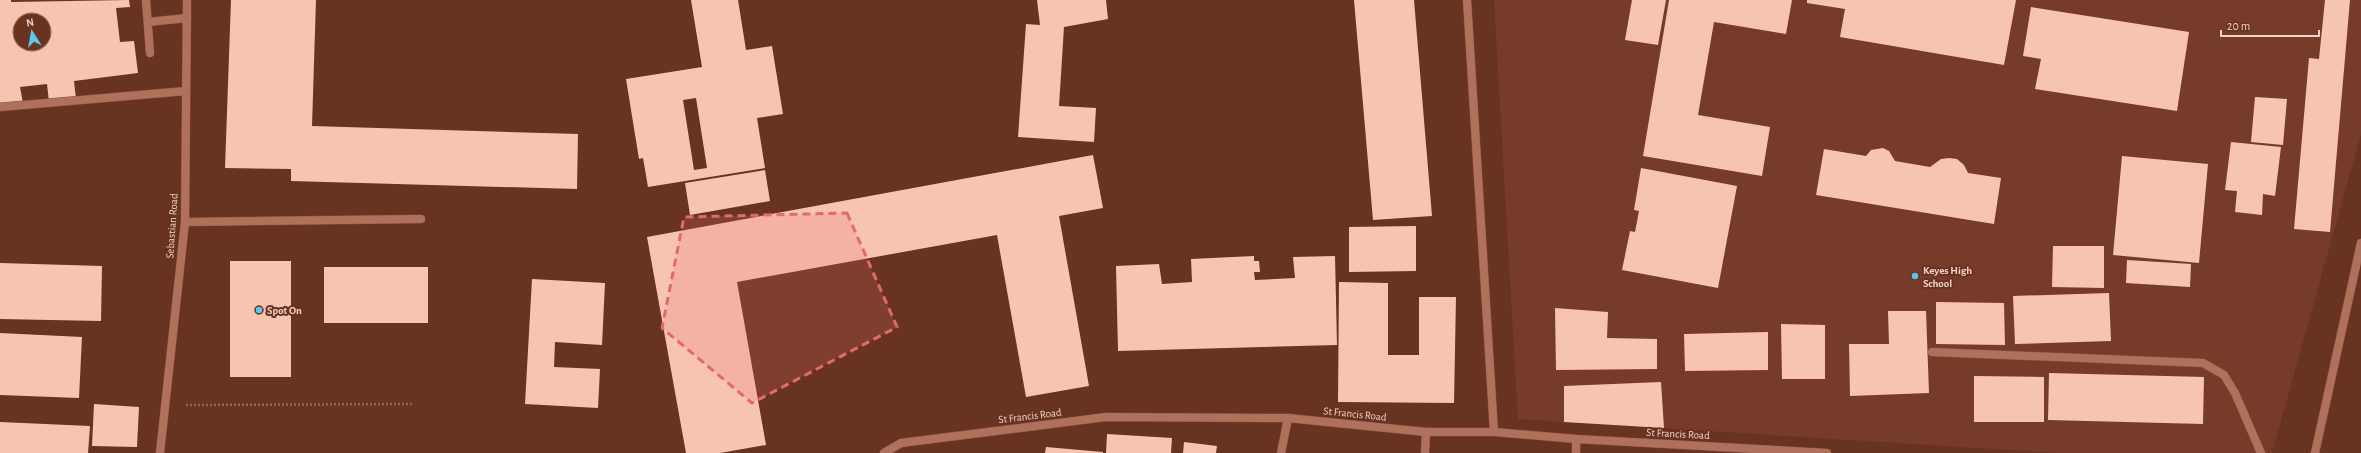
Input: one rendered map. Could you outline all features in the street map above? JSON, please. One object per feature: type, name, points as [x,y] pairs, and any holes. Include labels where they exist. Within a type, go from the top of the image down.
[{"type":"street","points":[[146,0],[150,53]]},
{"type":"street","name":"Sebastian Road","points":[[160,453],[185,222],[187,0]]},
{"type":"street","points":[[1467,0],[1494,432]]},
{"type":"street","points":[[148,22],[187,18]]},
{"type":"street","points":[[0,107],[186,91]]},
{"type":"street","points":[[185,222],[421,218]]},
{"type":"street","points":[[2316,453],[2361,243]]},
{"type":"street","points":[[1932,352],[2203,363],[2224,375],[2235,393],[2261,453]]},
{"type":"street","name":"St Francis Road","points":[[884,453],[901,443],[1106,417],[1288,418],[1426,432],[1494,432],[1576,439],[1827,453]]},
{"type":"street","points":[[1281,453],[1288,418]]},
{"type":"street","points":[[1425,453],[1426,432]]},
{"type":"street","points":[[1576,439],[1576,453]]},
{"type":"path","points":[[166,405],[412,404]]},
{"type":"highlighted area","points":[[847,213],[897,327],[752,403],[662,328],[684,217]]},
{"type":"shaded area","name":"Keyes High School","points":[[1494,0],[2361,0],[2361,134],[2272,453],[2056,453],[1518,419]]},
{"type":"building","points":[[0,0],[11,0],[11,2],[129,0],[130,7],[116,8],[120,42],[134,41],[138,73],[74,81],[76,99],[49,102],[47,84],[20,87],[23,103],[0,106]]},
{"type":"building","points":[[231,0],[316,0],[312,126],[578,134],[577,189],[291,181],[291,169],[225,168]]},
{"type":"building","points":[[691,0],[738,0],[746,50],[772,46],[783,114],[757,118],[765,168],[648,187],[643,158],[639,159],[626,79],[702,67]],"holes":[[[696,98],[707,168],[694,170],[683,100]]]},
{"type":"building","points":[[1037,0],[1106,0],[1108,19],[1064,27],[1059,106],[1096,108],[1094,142],[1018,137],[1026,24],[1040,25]]},
{"type":"building","points":[[1354,0],[1414,0],[1432,216],[1373,220]]},
{"type":"building","points":[[1632,0],[1666,0],[1658,45],[1625,40]]},
{"type":"building","points":[[1669,0],[1792,0],[1786,34],[1714,22],[1698,115],[1770,127],[1762,176],[1643,156]]},
{"type":"building","points":[[1807,0],[2016,0],[2004,65],[1840,37],[1845,9],[1807,3]]},
{"type":"building","points":[[2325,0],[2350,0],[2330,232],[2294,229],[2309,58],[2319,59]]},
{"type":"building","points":[[2031,7],[2189,32],[2177,111],[2035,89],[2041,59],[2023,56]]},
{"type":"building","points":[[2255,97],[2287,99],[2283,145],[2251,142]]},
{"type":"building","points":[[2231,142],[2281,147],[2275,196],[2263,194],[2262,215],[2235,212],[2237,191],[2225,190]]},
{"type":"building","points":[[1883,148],[1889,151],[1895,161],[1930,167],[1941,159],[1957,159],[1964,165],[1968,173],[2001,178],[1994,224],[1816,195],[1824,149],[1866,156],[1871,150]]},
{"type":"building","points":[[1093,155],[1103,208],[1059,216],[1089,386],[1026,397],[997,235],[737,282],[766,445],[720,453],[686,453],[647,237]]},
{"type":"building","points":[[2122,156],[2208,164],[2199,263],[2113,255]]},
{"type":"building","points":[[1641,168],[1737,186],[1718,288],[1622,270],[1630,231],[1635,232],[1639,211],[1634,210]]},
{"type":"building","points":[[765,170],[770,201],[690,215],[685,183]]},
{"type":"building","points":[[1416,226],[1416,271],[1349,272],[1349,227]]},
{"type":"building","points":[[2053,246],[2104,246],[2104,288],[2052,287]]},
{"type":"building","points":[[1254,256],[1254,261],[1259,261],[1260,272],[1254,272],[1255,280],[1295,278],[1293,257],[1335,256],[1337,345],[1118,351],[1116,266],[1159,264],[1162,284],[1192,282],[1191,259]]},
{"type":"building","points":[[2127,260],[2191,264],[2190,287],[2126,283]]},
{"type":"building","points":[[230,261],[291,261],[291,377],[230,377]]},
{"type":"building","points":[[0,263],[102,266],[101,321],[0,319]]},
{"type":"building","points":[[324,267],[428,267],[428,323],[324,323]]},
{"type":"building","points":[[532,279],[605,283],[602,345],[555,342],[554,367],[600,369],[598,408],[525,404]]},
{"type":"building","points":[[1339,282],[1388,283],[1388,355],[1419,355],[1419,297],[1456,297],[1454,403],[1338,402]]},
{"type":"building","points":[[2109,293],[2111,341],[2015,344],[2013,296]]},
{"type":"building","points":[[1936,302],[2004,303],[2005,345],[1936,344]]},
{"type":"building","points":[[1555,308],[1608,312],[1607,338],[1657,339],[1657,369],[1556,370]]},
{"type":"building","points":[[1888,311],[1926,311],[1929,393],[1850,396],[1849,344],[1889,344]]},
{"type":"building","points":[[1781,324],[1825,325],[1825,379],[1782,379]]},
{"type":"building","points":[[1768,332],[1768,370],[1685,371],[1684,334]]},
{"type":"building","points":[[0,333],[82,337],[79,398],[0,395]]},
{"type":"building","points":[[2049,373],[2204,377],[2203,424],[2048,420]]},
{"type":"building","points":[[1974,376],[2044,377],[2044,422],[1974,422]]},
{"type":"building","points":[[1661,382],[1664,428],[1564,422],[1564,386]]},
{"type":"building","points":[[94,404],[139,407],[137,447],[92,446]]},
{"type":"building","points":[[0,422],[90,426],[88,453],[0,453]]},
{"type":"building","points":[[1107,434],[1172,438],[1171,453],[1106,453]]},
{"type":"building","points":[[1184,442],[1217,446],[1216,453],[1183,453]]},
{"type":"building","points":[[1046,447],[1103,452],[1103,453],[1045,453]]},
{"type":"place","name":"Keyes High School","points":[[1915,276]]},
{"type":"place","name":"Spot On","points":[[259,310]]}]
